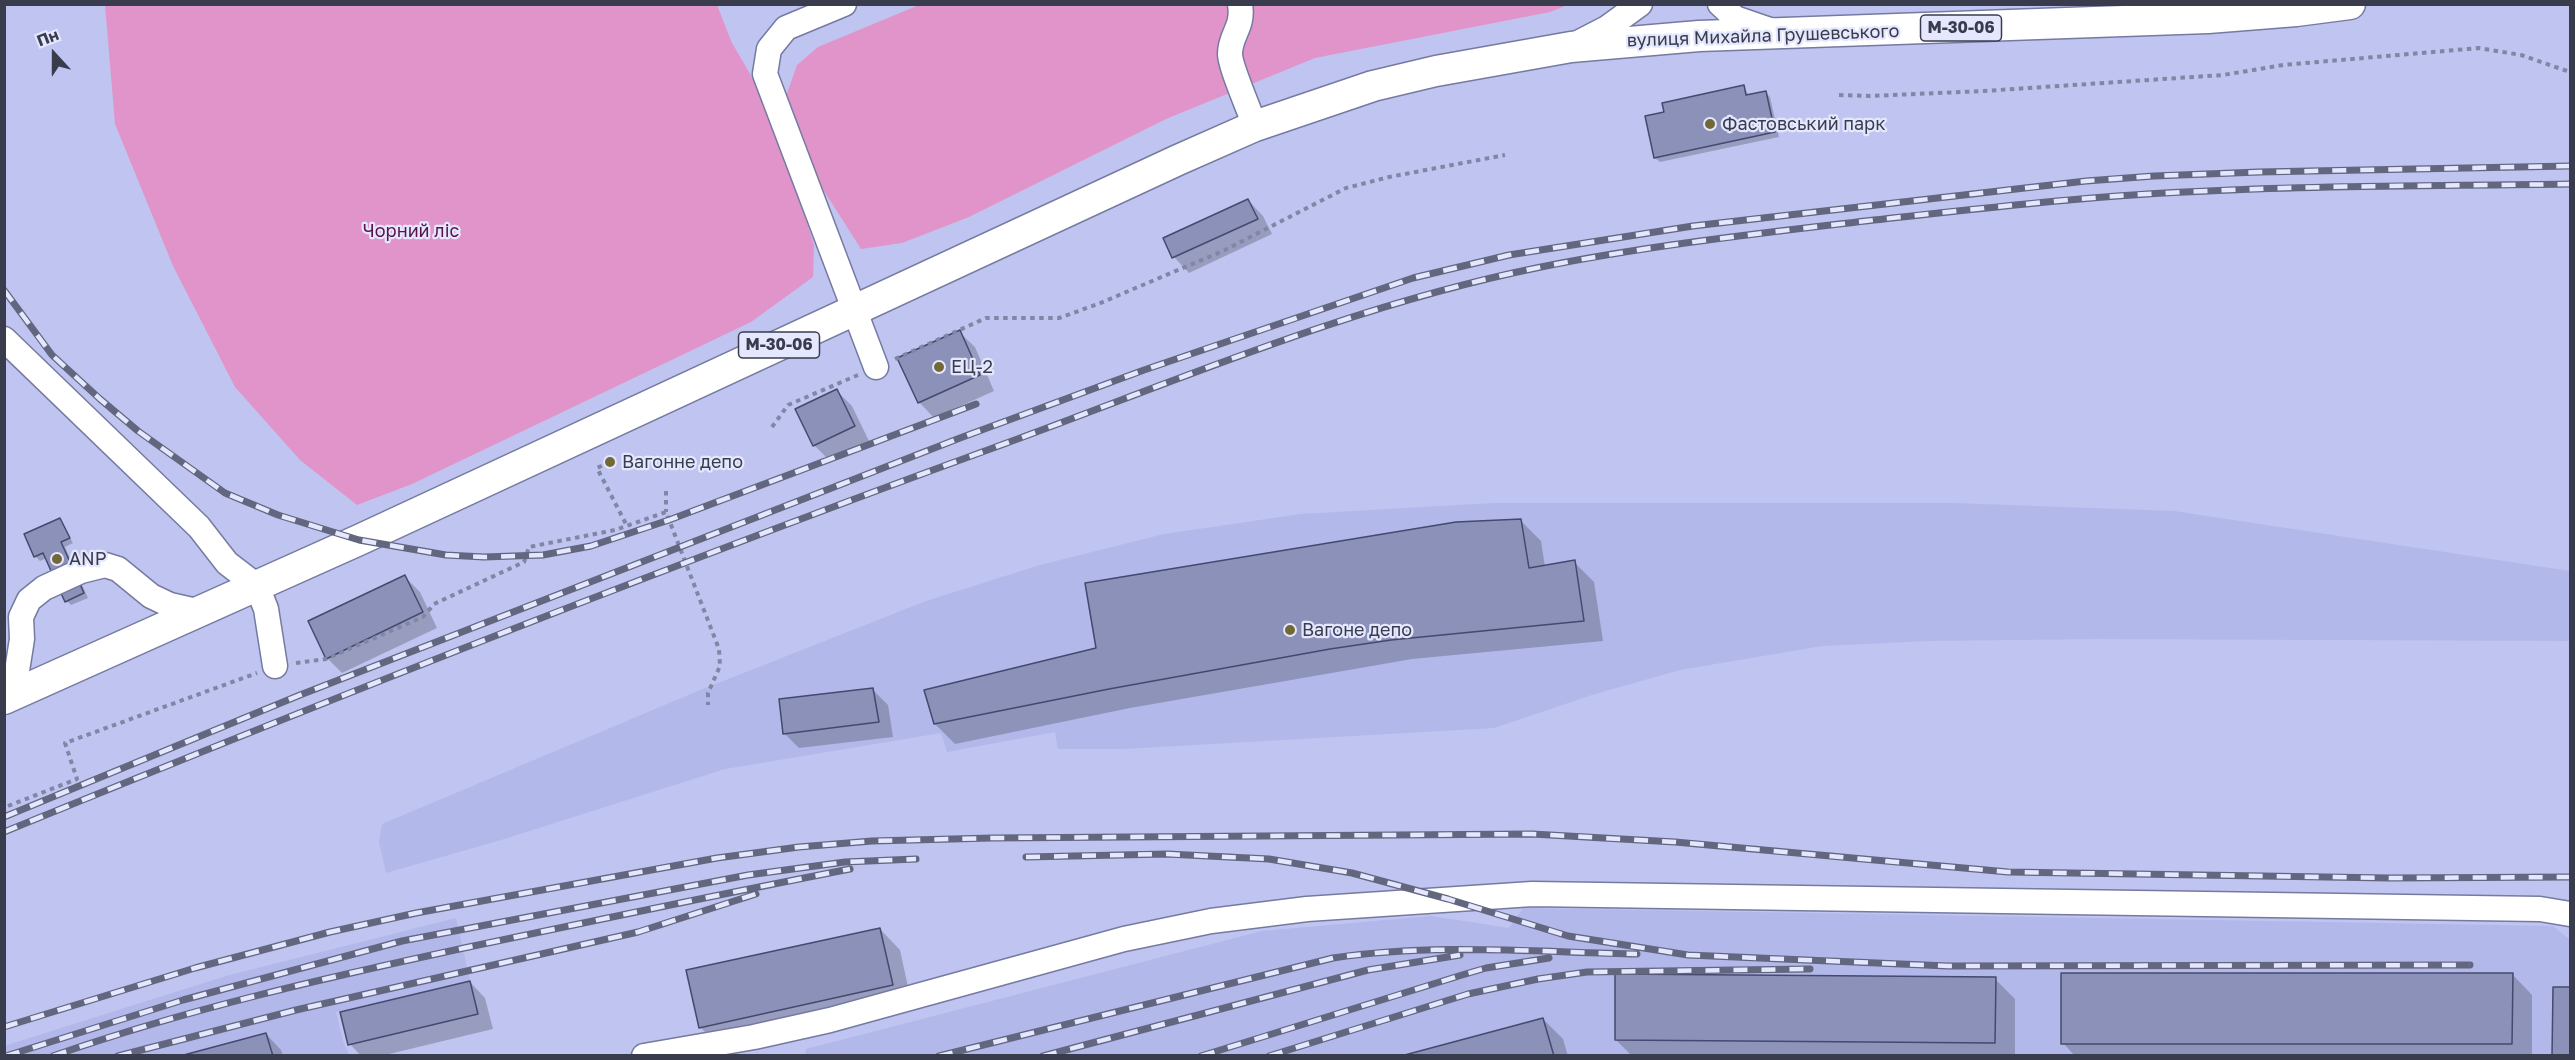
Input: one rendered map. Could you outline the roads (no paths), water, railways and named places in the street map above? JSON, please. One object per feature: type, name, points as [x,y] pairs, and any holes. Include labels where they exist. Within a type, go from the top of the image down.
[{"type":"main road","name":"вулиця Михайла Грушевського","points":[[1571,47],[1665,38],[2208,18],[2350,4]]},
{"type":"main road","name":"М-30-06","points":[[6,699],[201,612],[1255,126],[1372,86],[1458,67],[1571,47]]},
{"type":"street","points":[[844,4],[786,28],[769,50],[765,74],[876,367]]},
{"type":"street","points":[[1240,4],[1242,21],[1233,39],[1230,56],[1255,126]]},
{"type":"street","points":[[1571,47],[1606,28],[1640,4]]},
{"type":"street","points":[[1720,4],[1735,18],[1780,34]]},
{"type":"street","points":[[4,339],[199,527],[227,563],[257,586],[266,609],[275,666]]},
{"type":"street","points":[[6,699],[16,677],[21,650],[21,617],[29,600],[44,588],[81,571],[105,565],[118,569],[151,596],[170,605],[201,612]]},
{"type":"street","points":[[644,1056],[754,1037],[830,1020],[1157,932],[1222,920],[1307,909],[1374,904],[1532,894],[2540,909],[2571,914]]},
{"type":"railway","points":[[4,817],[300,695],[960,438],[1144,370],[1413,278],[1509,255],[1693,226],[2086,181],[2259,172],[2570,166]]},
{"type":"railway","points":[[4,832],[250,732],[745,540],[1264,347],[1401,302],[1471,283],[1582,259],[1665,246],[2041,202],[2253,189],[2570,184]]},
{"type":"railway","points":[[4,290],[52,355],[138,431],[225,493],[278,515],[359,540],[446,555],[484,557],[543,555],[591,546],[669,520],[976,404]]},
{"type":"railway","points":[[4,1027],[195,968],[330,932],[416,913],[717,858],[799,847],[872,841],[1532,834],[1675,842],[2008,872],[2389,878],[2570,877]]},
{"type":"railway","points":[[1026,857],[1167,854],[1269,859],[1352,873],[1448,899],[1568,936],[1688,955],[1948,966],[2470,965]]},
{"type":"railway","points":[[6,1056],[183,1000],[402,941],[748,875],[845,862],[916,859]]},
{"type":"railway","points":[[53,1056],[205,1009],[308,983],[412,959],[850,869]]},
{"type":"railway","points":[[118,1056],[296,1010],[638,932],[756,894]]},
{"type":"railway","points":[[939,1056],[1333,958],[1371,953],[1447,950],[1637,954]]},
{"type":"railway","points":[[1043,1056],[1368,970],[1460,955]]},
{"type":"railway","points":[[1201,1056],[1486,968],[1549,958]]},
{"type":"railway","points":[[1269,1056],[1468,994],[1538,979],[1587,972],[1810,969]]},
{"type":"place","name":"Фастовський парк","points":[[1710,124]]},
{"type":"place","name":"ЕЦ-2","points":[[939,367]]},
{"type":"place","name":"Вагонне депо","points":[[610,462]]},
{"type":"place","name":"ANP","points":[[57,559]]},
{"type":"place","name":"Вагоне депо","points":[[1290,630]]},
{"type":"park label","name":"Чорний ліс","points":[[411,231]]}]
